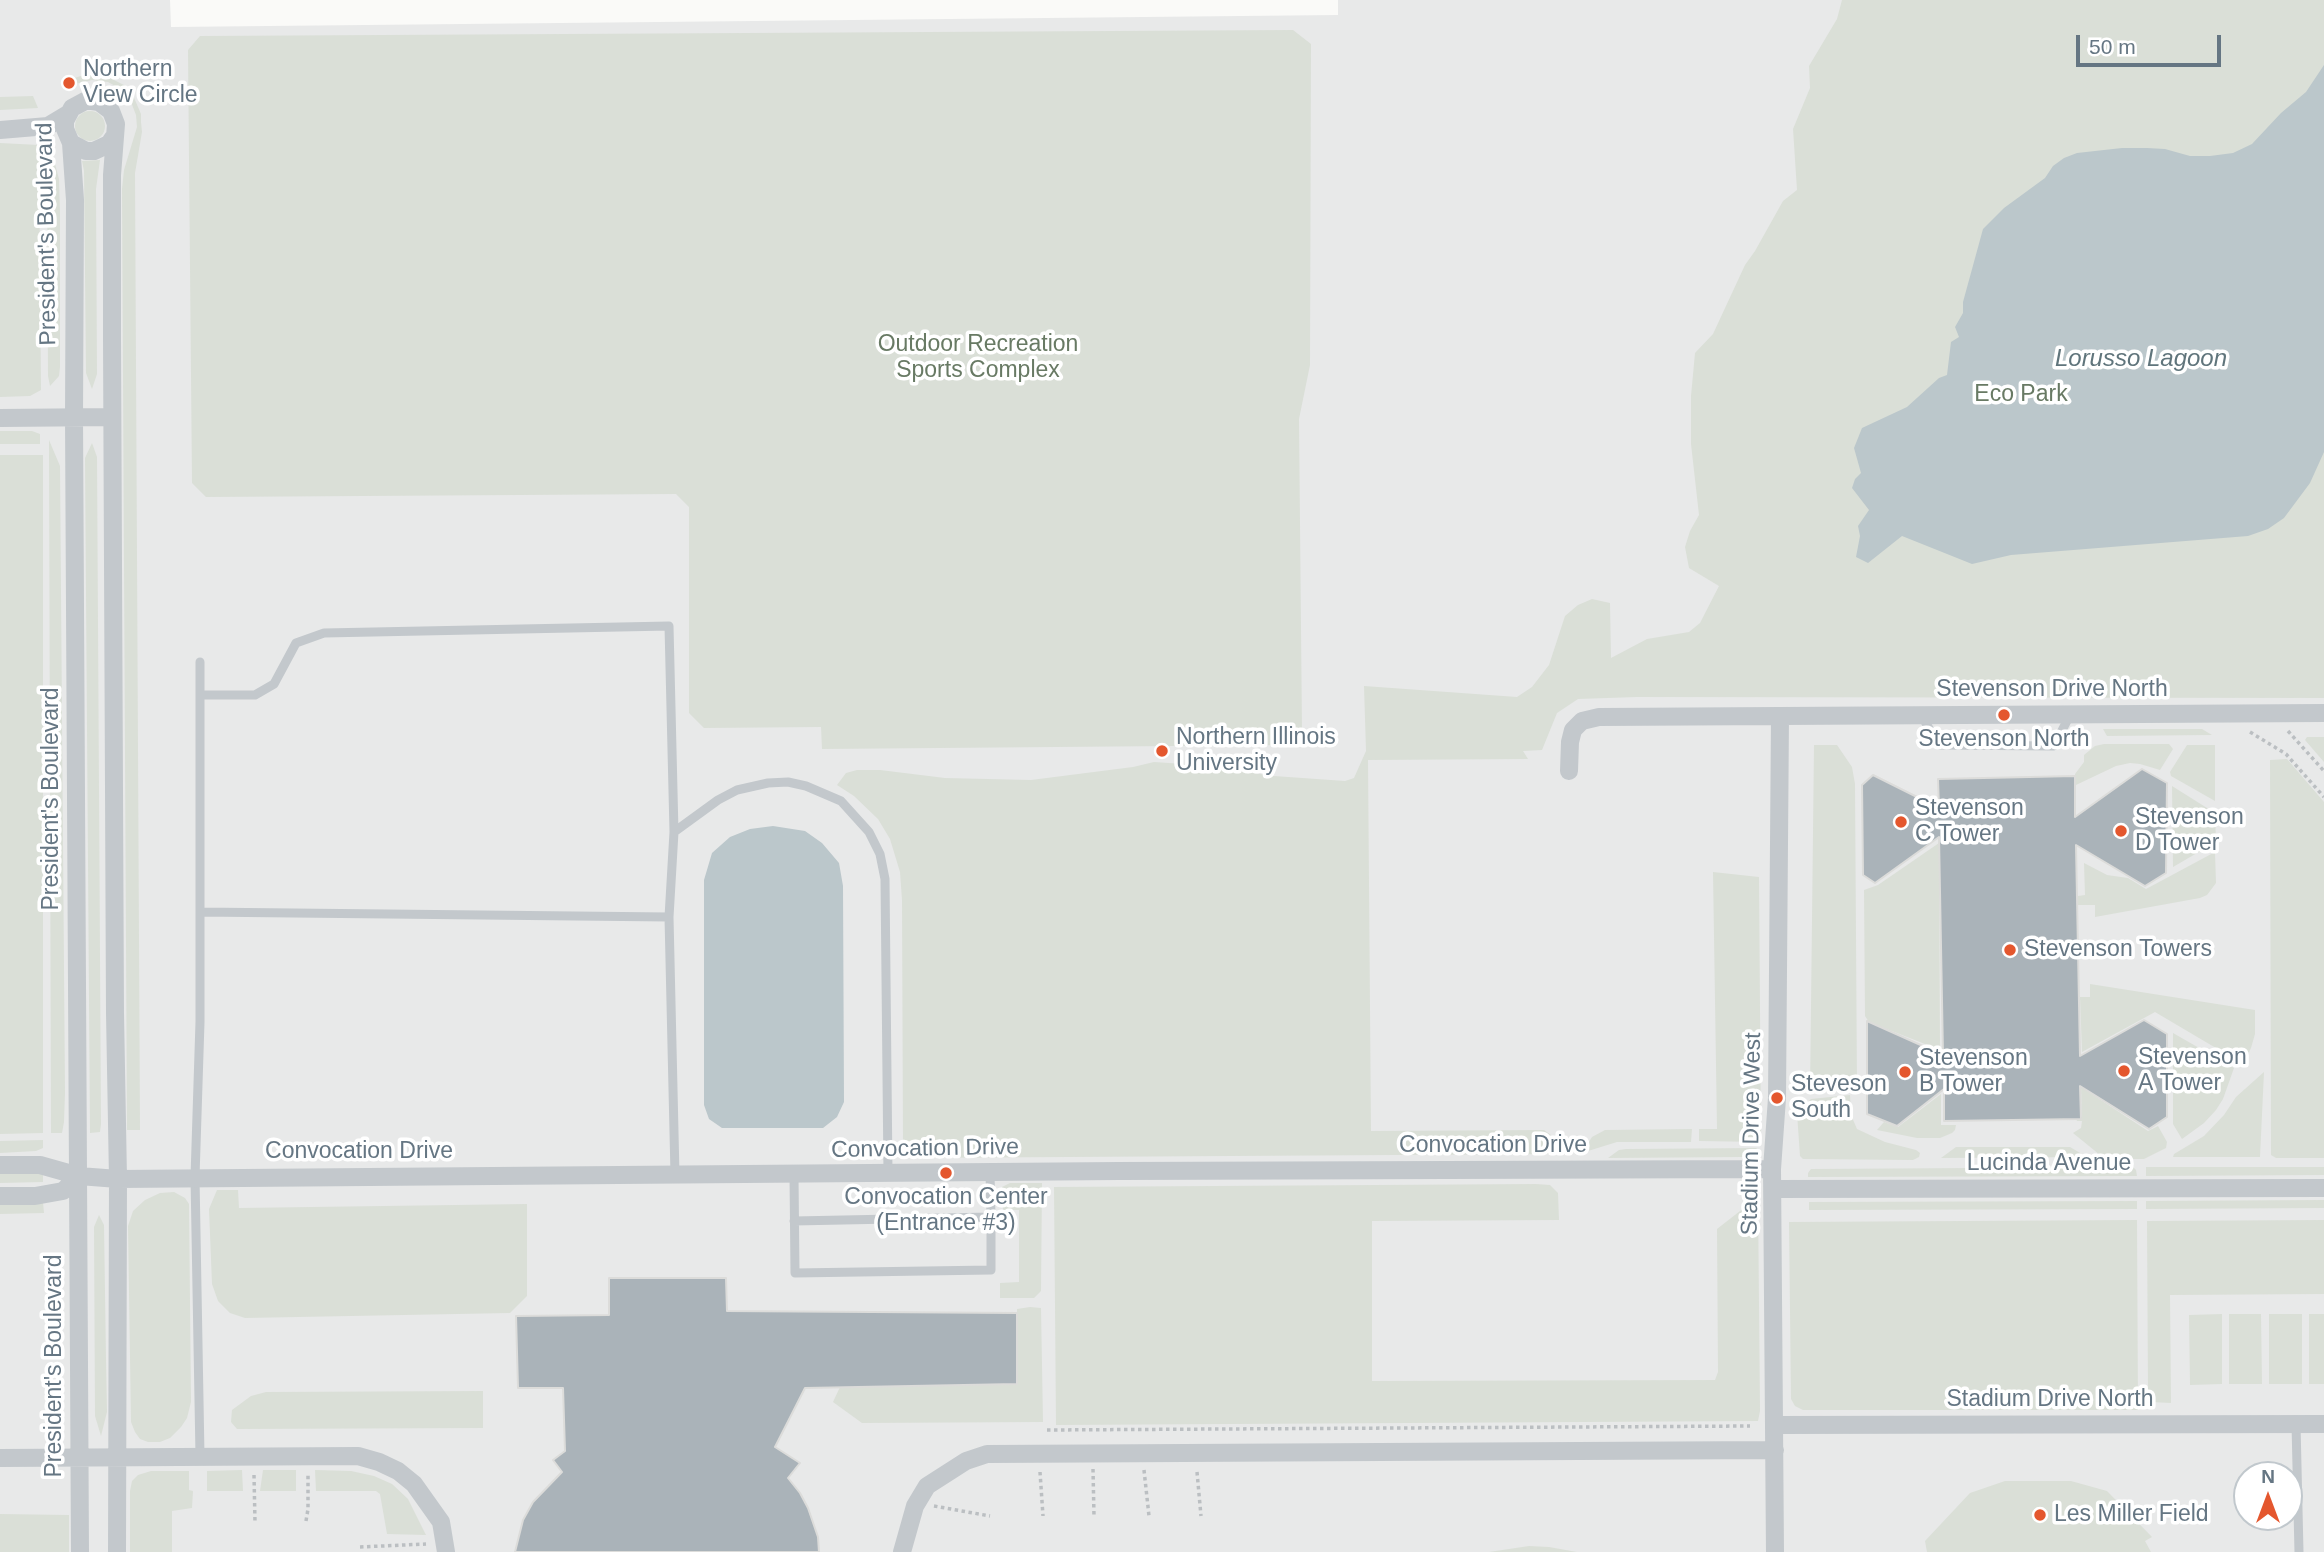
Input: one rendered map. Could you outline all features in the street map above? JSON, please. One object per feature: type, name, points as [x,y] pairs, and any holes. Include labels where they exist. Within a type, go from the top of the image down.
[{"type":"street","name":"President's Boulevard","points":[[80,1552],[75,201],[65,121],[72,108],[85,101],[99,102],[111,111],[116,131],[113,138],[112,417],[118,1179],[117,1552]]},
{"type":"street","points":[[5,130],[48,126],[68,114]]},
{"type":"street","points":[[5,130],[69,140],[86,152],[94,152],[113,138]]},
{"type":"street","points":[[0,418],[112,417]]},
{"type":"street","name":"Stevenson Drive North","points":[[1569,771],[1573,730],[1582,721],[1599,716],[2324,713]]},
{"type":"street","name":"Stadium Drive West","points":[[1775,1552],[1772,1169],[1777,1084],[1780,716]]},
{"type":"street","name":"Convocation Drive","points":[[0,1165],[40,1165],[79,1177],[118,1179],[1772,1169]]},
{"type":"street","points":[[0,1196],[35,1196],[63,1191],[79,1177]]},
{"type":"street","name":"Lucinda Avenue","points":[[1774,1189],[2324,1188]]},
{"type":"street","name":"Stadium Drive North","points":[[1776,1425],[2324,1424]]},
{"type":"street","points":[[902,1552],[915,1506],[927,1486],[966,1461],[987,1454],[1775,1450]]},
{"type":"street","points":[[0,1458],[358,1456],[398,1471],[414,1484],[441,1522],[446,1552]]},
{"type":"lane","points":[[200,695],[255,695],[274,684],[296,643],[324,633],[669,626],[674,832],[669,917],[675,1175]]},
{"type":"lane","points":[[200,662],[200,1022],[195,1177],[200,1456]]},
{"type":"lane","points":[[1921,715],[1938,745],[2054,746],[2070,715]]},
{"type":"lane","points":[[674,832],[718,800],[737,790],[768,783],[788,782],[806,786],[841,801],[869,832],[880,855],[885,879],[888,1174]]},
{"type":"lane","points":[[200,912],[669,917]]},
{"type":"lane","points":[[794,1175],[795,1273],[991,1270],[990,1173]]},
{"type":"lane","points":[[794,1221],[991,1217]]},
{"type":"lane","points":[[2296,1424],[2299,1552]]},
{"type":"path","points":[[2249,731],[2286,754],[2324,797]]},
{"type":"path","points":[[2288,731],[2324,771]]},
{"type":"path","points":[[1047,1430],[1750,1426]]},
{"type":"path","points":[[1143,1464],[1149,1516]]},
{"type":"path","points":[[1197,1466],[1201,1516]]},
{"type":"path","points":[[1040,1467],[1043,1516]]},
{"type":"path","points":[[1093,1467],[1094,1516]]},
{"type":"path","points":[[306,1521],[309,1509],[308,1471]]},
{"type":"path","points":[[254,1473],[255,1522]]},
{"type":"path","points":[[932,1506],[990,1516]]},
{"type":"path","points":[[360,1547],[428,1544]]},
{"type":"shaded area","name":"Northern Illinois University","points":[[0,0],[170,0],[171,27],[1338,15],[1338,0],[2324,0],[2324,1552],[0,1552]]},
{"type":"green space","name":"Eco Park","points":[[1842,0],[2324,0],[2324,698],[1578,699],[1557,713],[1542,750],[1523,751],[1528,759],[1368,760],[1371,1131],[1544,1130],[1555,1138],[1556,1154],[906,1158],[903,1146],[900,872],[890,839],[878,819],[854,796],[837,785],[846,773],[880,770],[945,778],[1031,780],[1154,762],[1345,781],[1354,778],[1366,751],[1364,686],[1517,697],[1532,687],[1549,665],[1565,616],[1578,605],[1592,599],[1610,603],[1611,658],[1647,639],[1689,632],[1700,623],[1719,586],[1689,568],[1685,547],[1699,515],[1691,444],[1691,396],[1695,353],[1713,334],[1745,265],[1783,201],[1797,190],[1793,129],[1810,88],[1809,66],[1837,19]]},
{"type":"green space","name":"Outdoor Recreation Sports Complex","points":[[1293,30],[1311,44],[1310,365],[1299,419],[1302,732],[1290,745],[822,749],[821,727],[704,728],[689,713],[689,507],[676,494],[206,497],[192,483],[188,50],[200,36]]},
{"type":"green space","points":[[87,74],[106,76],[124,85],[132,93],[141,114],[142,132],[135,173],[140,1130],[127,1130],[122,189],[124,170],[137,127],[131,102],[117,87],[108,82],[92,80],[66,86],[65,81]]},
{"type":"green space","points":[[33,96],[38,108],[0,110],[0,97]]},
{"type":"green space","points":[[90,111],[101,115],[105,126],[101,137],[90,141],[79,137],[75,126],[79,115]]},
{"type":"green space","points":[[0,143],[39,145],[41,390],[30,396],[0,397]]},
{"type":"green space","points":[[47,153],[55,164],[59,179],[60,212],[60,367],[59,376],[50,386],[48,376]]},
{"type":"green space","points":[[100,160],[96,189],[97,374],[92,389],[86,373],[82,161]]},
{"type":"green space","points":[[0,431],[32,431],[40,434],[40,444],[0,444]]},
{"type":"green space","points":[[49,440],[60,466],[65,1093],[62,1133],[51,1133]]},
{"type":"green space","points":[[92,443],[97,457],[101,1124],[100,1132],[90,1133],[85,458]]},
{"type":"green space","points":[[0,455],[43,455],[43,1133],[0,1134]]},
{"type":"green space","points":[[2103,729],[2202,729],[2212,735],[2107,736]]},
{"type":"green space","points":[[2307,737],[2324,737],[2324,762],[2305,740]]},
{"type":"green space","points":[[2169,744],[2173,749],[2160,770],[2130,763],[2116,766],[2076,785],[2075,774],[2084,762],[2084,755],[2095,746]]},
{"type":"green space","points":[[1814,745],[1837,745],[1852,767],[1855,784],[1857,1087],[1810,1094]]},
{"type":"green space","points":[[2187,745],[2215,745],[2215,801],[2171,776],[2170,772]]},
{"type":"green space","points":[[2287,759],[2324,802],[2324,1158],[2276,1158],[2271,1155],[2270,760]]},
{"type":"green space","points":[[2172,786],[2215,813],[2216,842],[2173,867]]},
{"type":"green space","points":[[1939,843],[1940,1050],[1869,1022],[1865,1016],[1864,890],[1878,885]]},
{"type":"green space","points":[[2215,852],[2216,883],[2207,895],[2200,898],[2095,917],[2095,905],[2078,905],[2078,896],[2085,895],[2084,863],[2107,875],[2128,878],[2146,889]]},
{"type":"green space","points":[[1713,872],[1759,877],[1761,1142],[1699,1141],[1699,1129],[1717,1129]]},
{"type":"green space","points":[[2090,984],[2255,1010],[2255,1034],[2251,1048],[2243,1064],[2155,1012],[2082,1052],[2080,997],[2090,997]]},
{"type":"green space","points":[[2173,1033],[2234,1068],[2223,1099],[2216,1110],[2204,1123],[2182,1139],[2173,1124]]},
{"type":"green space","points":[[2264,1072],[2260,1157],[2173,1157],[2204,1136],[2224,1115],[2236,1097]]},
{"type":"green space","points":[[2081,1087],[2148,1131],[2158,1126],[2167,1142],[2166,1148],[2144,1159],[2105,1159],[2073,1133],[2081,1128],[2082,1121],[2077,1121],[2076,1118],[2082,1117]]},
{"type":"green space","points":[[1941,1094],[1941,1125],[1956,1125],[1952,1133],[1940,1138],[1917,1138],[1877,1130],[1884,1122],[1898,1127]]},
{"type":"green space","points":[[1850,1095],[1851,1115],[1857,1129],[1885,1142],[1916,1150],[1920,1153],[1919,1157],[1913,1160],[1803,1159],[1800,1156],[1797,1113],[1811,1099]]},
{"type":"green space","points":[[1692,1129],[1691,1142],[1617,1142],[1588,1151],[1587,1145],[1592,1137],[1605,1130]]},
{"type":"green space","points":[[43,1140],[43,1148],[36,1151],[0,1153],[0,1141]]},
{"type":"green space","points":[[1956,1147],[2070,1147],[2087,1157],[1941,1158]]},
{"type":"green space","points":[[1757,1148],[1752,1154],[1742,1157],[1608,1158],[1619,1150],[1626,1149]]},
{"type":"green space","points":[[2133,1167],[2137,1176],[1808,1177],[1811,1169]]},
{"type":"green space","points":[[2146,1167],[2324,1167],[2324,1175],[2146,1176]]},
{"type":"green space","points":[[0,1172],[43,1172],[43,1182],[0,1183]]},
{"type":"green space","points":[[1010,1183],[1042,1183],[1041,1291],[1034,1298],[1000,1298],[1000,1283],[1019,1282],[1019,1210],[1003,1210],[1002,1187]]},
{"type":"green space","points":[[1550,1185],[1558,1193],[1559,1220],[1372,1221],[1372,1381],[1715,1380],[1718,1372],[1717,1229],[1758,1197],[1758,1421],[1056,1425],[1054,1187]]},
{"type":"green space","points":[[217,1190],[238,1190],[239,1208],[527,1204],[527,1296],[510,1313],[245,1318],[230,1313],[218,1301],[212,1284],[209,1209]]},
{"type":"green space","points":[[174,1192],[185,1198],[189,1204],[191,1402],[187,1418],[170,1438],[160,1442],[148,1442],[140,1439],[131,1422],[128,1226],[133,1211],[145,1200],[160,1193]]},
{"type":"green space","points":[[2324,1200],[2324,1208],[2146,1209],[2146,1201]]},
{"type":"green space","points":[[0,1201],[43,1202],[44,1213],[0,1214]]},
{"type":"green space","points":[[2137,1201],[2137,1209],[1809,1210],[1809,1202]]},
{"type":"green space","points":[[99,1215],[104,1225],[107,1412],[101,1436],[95,1416],[94,1227]]},
{"type":"green space","points":[[2137,1220],[2138,1410],[1803,1410],[1795,1406],[1791,1399],[1789,1222]]},
{"type":"green space","points":[[2324,1220],[2324,1294],[2170,1295],[2171,1403],[2151,1402],[2148,1393],[2147,1221]]},
{"type":"green space","points":[[1041,1308],[1043,1422],[862,1423],[833,1402],[840,1387],[1016,1384],[1017,1309]]},
{"type":"green space","points":[[2222,1314],[2222,1384],[2190,1385],[2189,1315]]},
{"type":"green space","points":[[2229,1314],[2261,1314],[2262,1384],[2229,1384]]},
{"type":"green space","points":[[2269,1314],[2302,1314],[2302,1384],[2269,1384]]},
{"type":"green space","points":[[2309,1314],[2324,1314],[2324,1384],[2309,1384]]},
{"type":"green space","points":[[483,1391],[483,1428],[237,1429],[231,1422],[232,1410],[251,1396],[266,1392]]},
{"type":"green space","points":[[242,1470],[243,1491],[207,1491],[207,1471]]},
{"type":"green space","points":[[263,1470],[296,1470],[296,1491],[260,1491]]},
{"type":"green space","points":[[315,1470],[351,1471],[374,1476],[392,1484],[408,1499],[426,1535],[387,1534],[380,1494],[376,1491],[316,1491]]},
{"type":"green space","points":[[151,1471],[189,1471],[189,1490],[193,1491],[192,1508],[172,1511],[172,1552],[130,1552],[132,1481],[138,1475]]},
{"type":"green space","name":"Les Miller Field","points":[[2005,1481],[2071,1481],[2107,1491],[2152,1537],[2145,1541],[2151,1552],[1927,1552],[1925,1541],[1970,1493]]},
{"type":"green space","points":[[0,1514],[69,1515],[69,1552],[0,1552]]},
{"type":"green space","points":[[1529,1546],[1549,1547],[1577,1552],[1489,1552]]},
{"type":"water","name":"Lorusso Lagoon","points":[[2324,65],[2324,452],[2310,483],[2284,518],[2268,529],[2248,536],[2011,555],[1972,564],[1902,536],[1868,563],[1856,557],[1860,536],[1858,526],[1869,510],[1852,488],[1861,473],[1854,448],[1862,428],[1907,407],[1939,378],[1947,375],[1951,342],[1959,337],[1955,327],[1963,313],[1963,302],[1983,229],[2004,208],[2045,178],[2053,166],[2077,153],[2147,148],[2165,149],[2190,156],[2210,156],[2233,153],[2252,144],[2281,113],[2306,92]]},
{"type":"water","points":[[773,826],[805,831],[822,843],[839,863],[843,886],[844,1102],[837,1117],[823,1128],[722,1128],[709,1119],[704,1105],[704,880],[712,853],[730,837],[750,829]]},
{"type":"building","name":"Stevenson Towers","points":[[2142,769],[2167,783],[2166,873],[2145,886],[2076,845],[2080,1056],[2144,1020],[2167,1034],[2167,1117],[2149,1129],[2080,1086],[2081,1119],[1944,1121],[1944,1089],[1897,1126],[1867,1114],[1867,1021],[1943,1055],[1939,837],[1875,883],[1863,875],[1862,785],[1873,775],[1939,808],[1938,779],[2075,776],[2075,817]]},
{"type":"building","points":[[609,1278],[726,1278],[727,1311],[1017,1313],[1017,1384],[805,1388],[775,1447],[800,1463],[788,1478],[808,1508],[818,1537],[819,1552],[515,1552],[523,1520],[533,1502],[562,1472],[553,1460],[565,1451],[563,1388],[518,1388],[516,1316],[609,1315]]},
{"type":"place","name":"Northern View Circle","points":[[69,83]]},
{"type":"place","name":"Stevenson North","points":[[2004,715]]},
{"type":"place","name":"Northern Illinois University","points":[[1162,751]]},
{"type":"place","name":"Stevenson C Tower","points":[[1901,822]]},
{"type":"place","name":"Stevenson D Tower","points":[[2121,831]]},
{"type":"place","name":"Stevenson Towers","points":[[2010,950]]},
{"type":"place","name":"Stevenson A Tower","points":[[2124,1071]]},
{"type":"place","name":"Stevenson B Tower","points":[[1905,1072]]},
{"type":"place","name":"Steveson South","points":[[1777,1098]]},
{"type":"place","name":"Convocation Center (Entrance #3)","points":[[946,1173]]},
{"type":"place","name":"Les Miller Field","points":[[2040,1515]]}]
